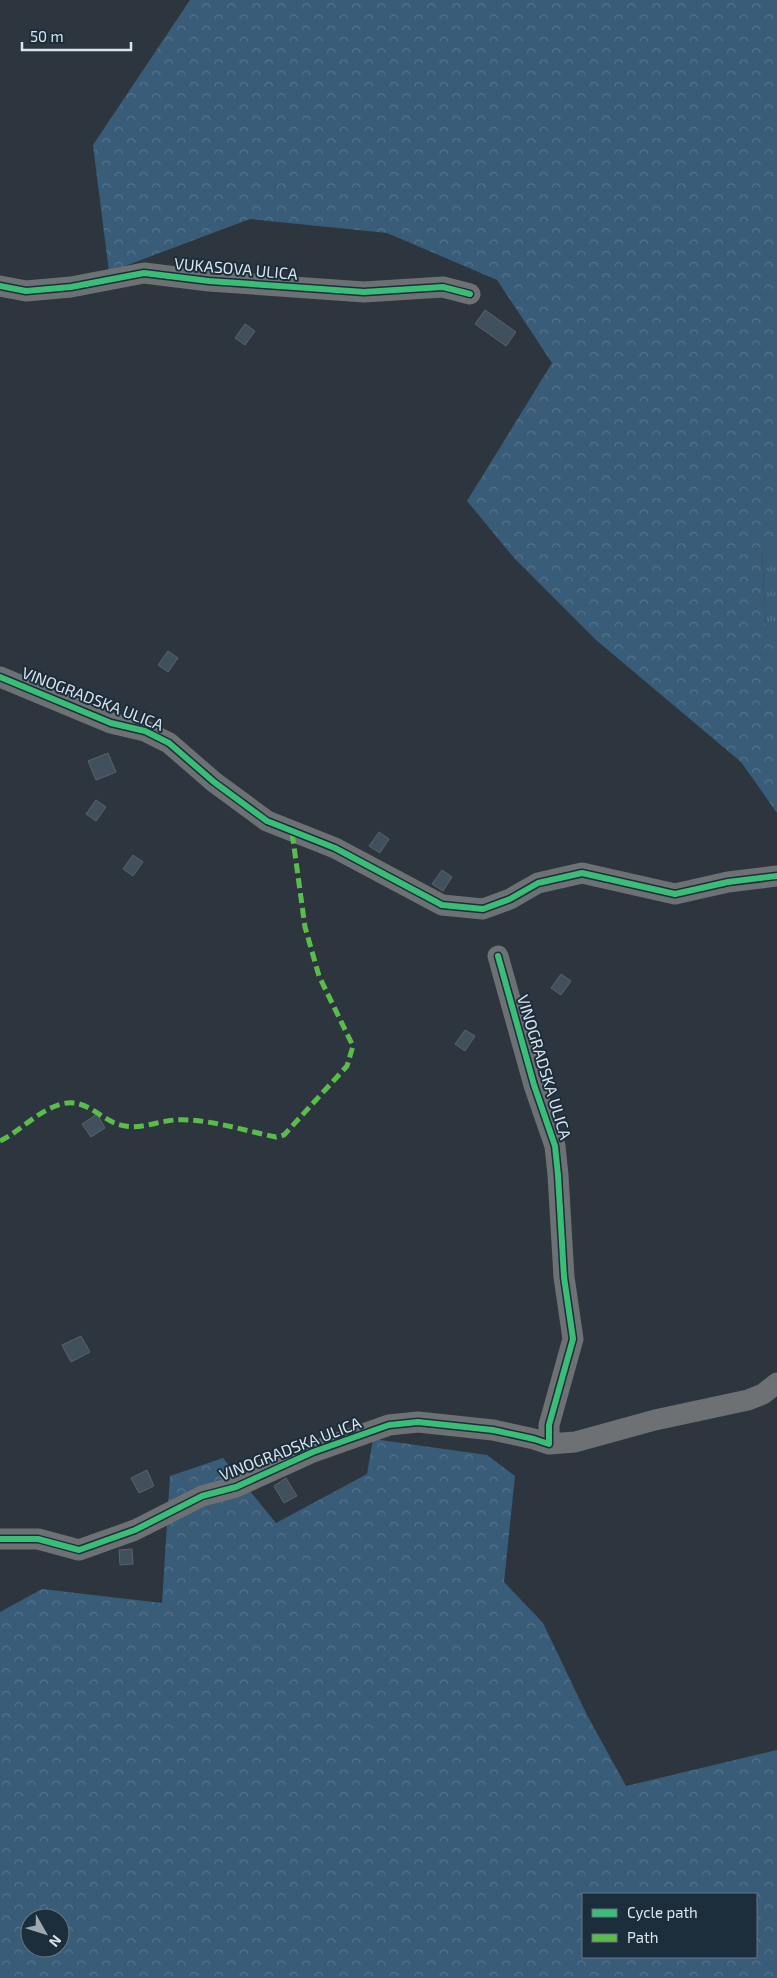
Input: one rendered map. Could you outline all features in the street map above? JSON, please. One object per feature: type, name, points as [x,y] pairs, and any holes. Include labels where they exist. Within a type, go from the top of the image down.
[{"type":"street","name":"VUKASOVA ULICA","points":[[0,286],[26,291],[71,287],[144,274],[209,281],[364,292],[443,287],[470,294]]},
{"type":"street","name":"VINOGRADSKA ULICA","points":[[0,677],[111,723],[146,731],[169,743],[214,782],[267,822],[335,848],[442,905],[483,909],[510,899],[538,883],[582,872],[675,894],[728,882],[777,876]]},
{"type":"street","name":"VINOGRADSKA ULICA","points":[[0,1539],[38,1539],[79,1550],[135,1530],[202,1496],[236,1486],[313,1452],[389,1425],[418,1422],[493,1430],[549,1444],[549,1426],[573,1339],[564,1277],[555,1146],[534,1086],[498,956]]},
{"type":"street","points":[[549,1444],[575,1442],[655,1420],[748,1400],[763,1394],[777,1383]]},
{"type":"green space","points":[[190,0],[777,0],[777,548],[762,551],[766,632],[777,639],[777,813],[741,762],[596,640],[515,559],[467,501],[552,363],[497,280],[387,233],[250,219],[109,272],[93,145]]},
{"type":"green space","points":[[777,548],[777,639],[766,633],[762,550]]},
{"type":"green space","points":[[373,1439],[487,1455],[515,1476],[504,1582],[543,1623],[587,1715],[626,1786],[777,1750],[777,1978],[0,1978],[0,1612],[42,1589],[162,1603],[170,1476],[223,1458],[276,1523],[367,1474]]},
{"type":"building","points":[[485,310],[516,332],[506,346],[475,324]]},
{"type":"building","points":[[245,324],[255,331],[245,345],[235,338]]},
{"type":"building","points":[[168,651],[178,658],[168,672],[158,665]]},
{"type":"building","points":[[108,753],[116,772],[96,780],[88,761]]},
{"type":"building","points":[[96,800],[106,807],[96,821],[86,814]]},
{"type":"building","points":[[379,832],[389,839],[380,853],[369,846]]},
{"type":"building","points":[[133,855],[143,862],[133,876],[123,869]]},
{"type":"building","points":[[442,870],[452,877],[443,891],[432,884]]},
{"type":"building","points":[[561,974],[571,981],[561,995],[551,988]]},
{"type":"building","points":[[465,1030],[475,1036],[465,1051],[455,1044]]},
{"type":"building","points":[[97,1114],[105,1128],[91,1137],[82,1124]]},
{"type":"building","points":[[81,1336],[90,1352],[71,1362],[62,1345]]},
{"type":"building","points":[[147,1470],[154,1486],[139,1493],[131,1478]]},
{"type":"building","points":[[286,1478],[297,1496],[284,1503],[274,1486]]},
{"type":"building","points":[[132,1549],[133,1564],[120,1565],[119,1550]]},
{"type":"marked path","points":[[0,1141],[45,1111],[62,1104],[71,1103],[80,1104],[117,1124],[131,1127],[187,1120],[213,1123],[276,1137],[284,1135],[347,1066],[353,1046],[319,976],[305,927],[292,832]]},
{"type":"cycle path","points":[[0,286],[26,291],[71,287],[144,273],[209,281],[364,292],[443,287],[470,294]]},
{"type":"cycle path","points":[[0,677],[111,723],[145,731],[169,743],[214,782],[267,821],[335,848],[442,905],[483,909],[510,899],[538,883],[582,873],[675,894],[728,882],[777,876]]},
{"type":"cycle path","points":[[0,1539],[38,1539],[79,1550],[135,1530],[202,1496],[236,1487],[313,1452],[389,1425],[418,1422],[493,1430],[549,1444],[549,1425],[573,1339],[564,1277],[555,1146],[534,1085],[498,956]]}]
